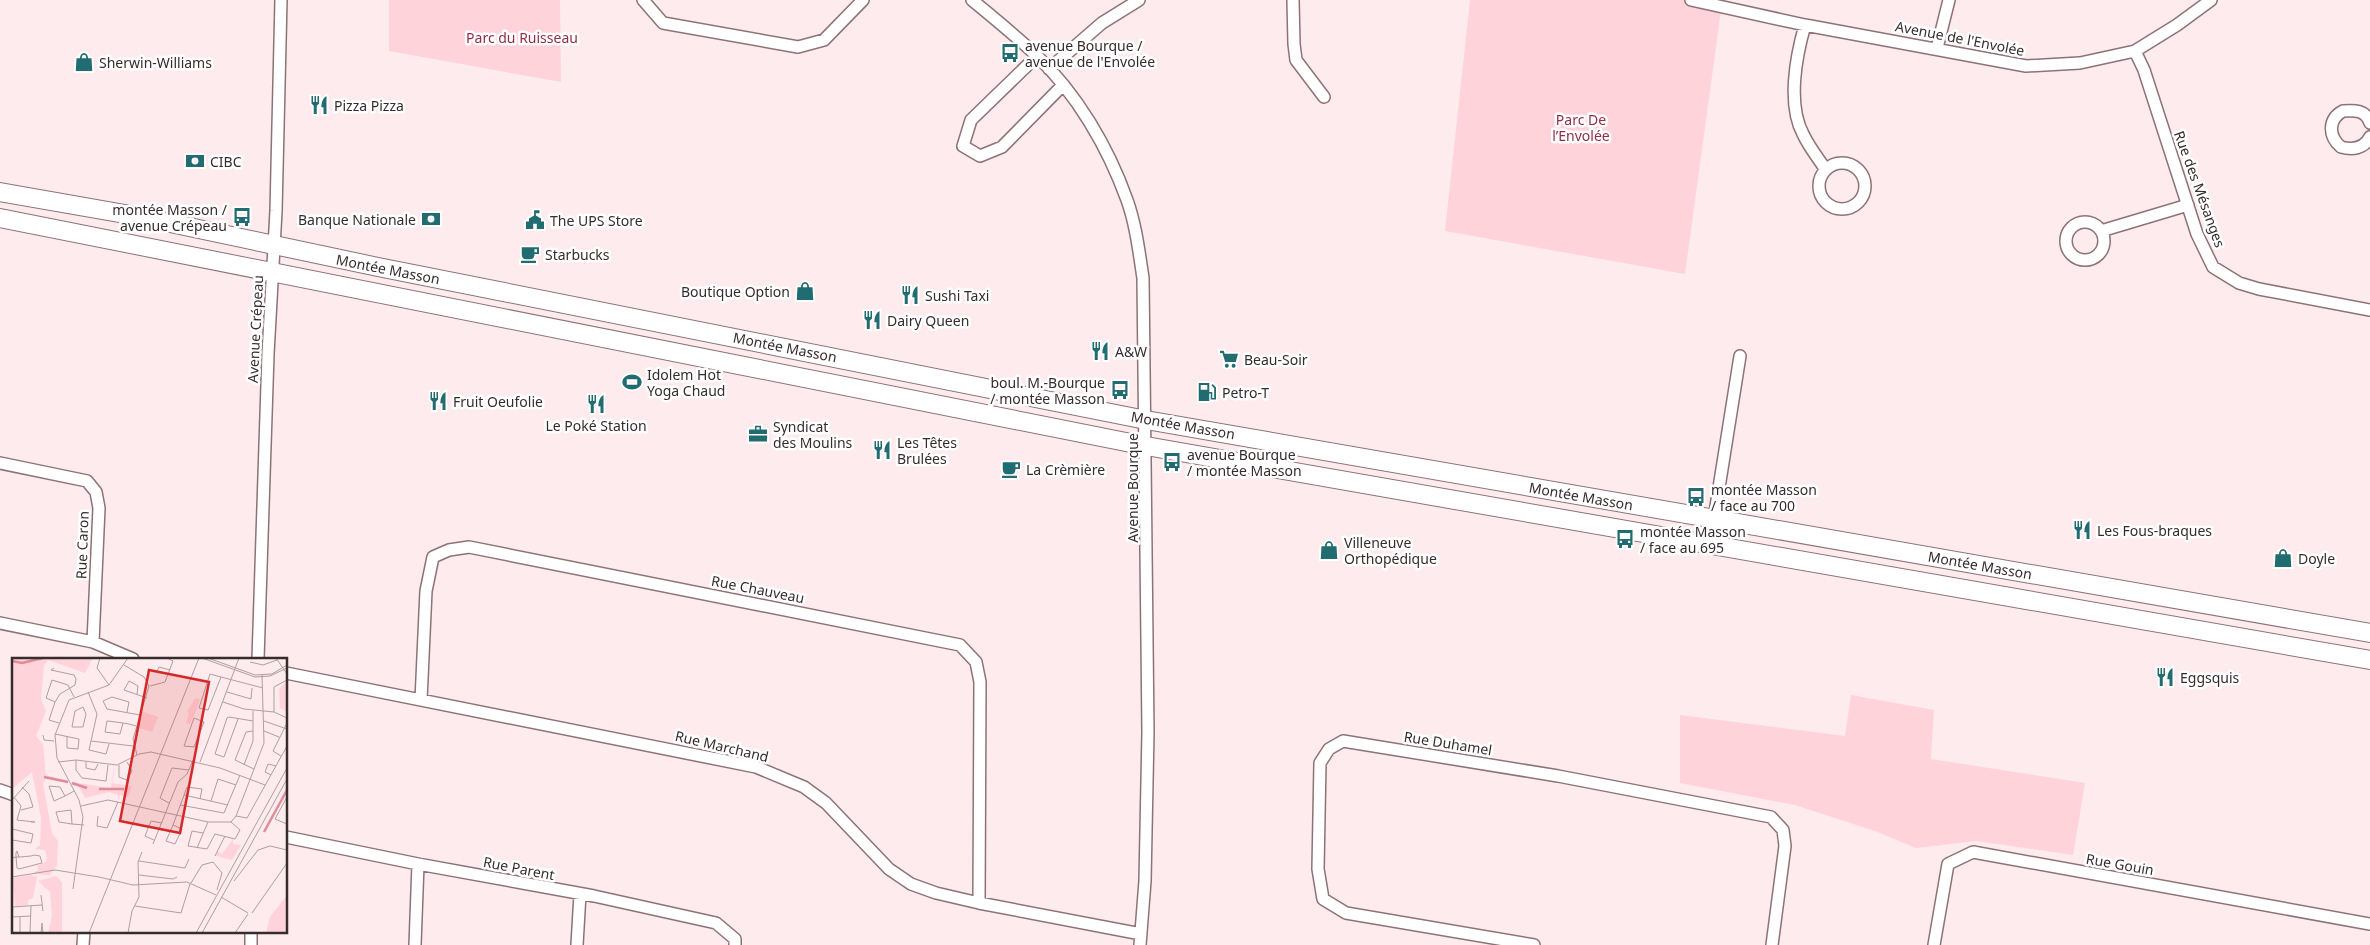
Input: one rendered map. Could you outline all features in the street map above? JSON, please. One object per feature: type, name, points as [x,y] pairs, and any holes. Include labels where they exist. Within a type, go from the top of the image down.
[{"type":"main road","name":"Montée Masson","points":[[0,192],[142,217],[274,246],[1146,420],[2370,633]]},
{"type":"main road","name":"Montée Masson","points":[[0,218],[1146,446],[2370,660]]},
{"type":"main road","points":[[684,353],[689,329]]},
{"type":"street","name":"Avenue Crépeau","points":[[258,658],[282,0]]},
{"type":"street","points":[[643,0],[663,23],[798,47],[824,40],[863,0]]},
{"type":"street","name":"Avenue Bourque","points":[[972,0],[1037,56],[1077,102],[1111,162],[1130,209],[1143,278],[1146,420],[1148,795],[1140,939]]},
{"type":"street","points":[[1049,69],[1102,23],[1139,0]]},
{"type":"street","points":[[1293,0],[1296,60],[1324,97]]},
{"type":"street","name":"Avenue de l'Envolée","points":[[1691,0],[1805,25],[2026,66],[2080,63],[2134,51],[2177,26],[2211,0]]},
{"type":"street","points":[[1937,48],[1949,0]]},
{"type":"street","points":[[1805,25],[1796,54],[1795,89],[1798,118],[1802,133],[1826,170]]},
{"type":"street","name":"Rue des Mésanges","points":[[2134,51],[2144,70],[2197,234],[2213,267],[2239,283],[2259,289],[2370,310]]},
{"type":"street","points":[[1037,56],[971,120],[963,146],[980,156],[1002,146],[1062,86]]},
{"type":"street","points":[[2370,123],[2364,114],[2358,111],[2343,111],[2333,121],[2331,128],[2335,142],[2346,148],[2363,145],[2370,137]]},
{"type":"street","points":[[1839,163],[1853,165],[1859,170],[1866,183],[1866,190],[1858,204],[1843,210],[1828,205],[1823,199],[1819,184],[1826,170],[1839,163]]},
{"type":"street","points":[[2101,230],[2188,205]]},
{"type":"street","points":[[1714,519],[1740,356]]},
{"type":"street","name":"Rue Caron","points":[[0,463],[86,481],[96,492],[99,508],[93,642]]},
{"type":"street","name":"Rue Chauveau","points":[[421,700],[426,591],[433,557],[449,550],[469,547],[960,645],[976,662],[980,682],[979,903]]},
{"type":"street","points":[[0,623],[93,642],[131,658]]},
{"type":"street","name":"Rue Marchand","points":[[288,674],[756,767],[804,787],[826,803],[889,869],[911,884],[936,893],[1140,939]]},
{"type":"street","name":"Rue Duhamel","points":[[1534,945],[1507,943],[1346,914],[1323,899],[1318,868],[1320,763],[1329,749],[1343,741],[1558,776],[1771,817],[1783,830],[1785,846],[1772,945]]},
{"type":"street","points":[[0,790],[12,794]]},
{"type":"street","name":"Rue Parent","points":[[288,837],[580,894],[716,923],[735,939],[735,945]]},
{"type":"street","name":"Rue Gouin","points":[[1934,945],[1948,864],[1973,852],[2370,924]]},
{"type":"street","points":[[415,945],[418,864]]},
{"type":"street","points":[[577,945],[580,894]]},
{"type":"street","points":[[83,945],[84,932]]},
{"type":"street","points":[[251,932],[251,945]]},
{"type":"green space","name":"Parc du Ruisseau","points":[[389,0],[560,0],[561,82],[389,51]]},
{"type":"green space","name":"Parc De l’Envolée","points":[[1470,0],[1712,0],[1722,3],[1685,274],[1445,231]]},
{"type":"green space","points":[[1851,695],[1934,710],[1931,759],[2085,783],[2073,855],[1976,841],[1916,848],[1875,831],[1795,805],[1680,783],[1680,715],[1845,736]]},
{"type":"place","name":"avenue Bourque / avenue de l'Envolée","points":[[1010,53]]},
{"type":"place","name":"Sherwin-Williams","points":[[84,62]]},
{"type":"place","name":"Pizza Pizza","points":[[319,105]]},
{"type":"place","name":"CIBC","points":[[195,161]]},
{"type":"place","name":"montée Masson / avenue Crépeau","points":[[242,217]]},
{"type":"place","name":"Banque Nationale","points":[[431,219]]},
{"type":"place","name":"The UPS Store","points":[[535,220]]},
{"type":"place","name":"Starbucks","points":[[530,254]]},
{"type":"place","name":"Boutique Option","points":[[805,291]]},
{"type":"place","name":"Sushi Taxi","points":[[910,295]]},
{"type":"place","name":"Dairy Queen","points":[[872,320]]},
{"type":"place","name":"A&W","points":[[1100,351]]},
{"type":"place","name":"Beau-Soir","points":[[1229,359]]},
{"type":"place","name":"Idolem Hot Yoga Chaud","points":[[632,382]]},
{"type":"place","name":"boul. M.-Bourque / montée Masson","points":[[1120,390]]},
{"type":"place","name":"Petro-T","points":[[1207,392]]},
{"type":"place","name":"Fruit Oeufolie","points":[[438,401]]},
{"type":"place","name":"Le Poké Station","points":[[596,404]]},
{"type":"place","name":"Syndicat des Moulins","points":[[758,434]]},
{"type":"place","name":"Les Têtes Brulées","points":[[882,450]]},
{"type":"place","name":"avenue Bourque / montée Masson","points":[[1172,462]]},
{"type":"place","name":"La Crèmière","points":[[1011,469]]},
{"type":"place","name":"montée Masson / face au 700","points":[[1696,497]]},
{"type":"place","name":"Les Fous-braques","points":[[2082,530]]},
{"type":"place","name":"montée Masson / face au 695","points":[[1625,539]]},
{"type":"place","name":"Villeneuve Orthopédique","points":[[1329,550]]},
{"type":"place","name":"Doyle","points":[[2283,558]]},
{"type":"place","name":"Eggsquis","points":[[2165,677]]}]
